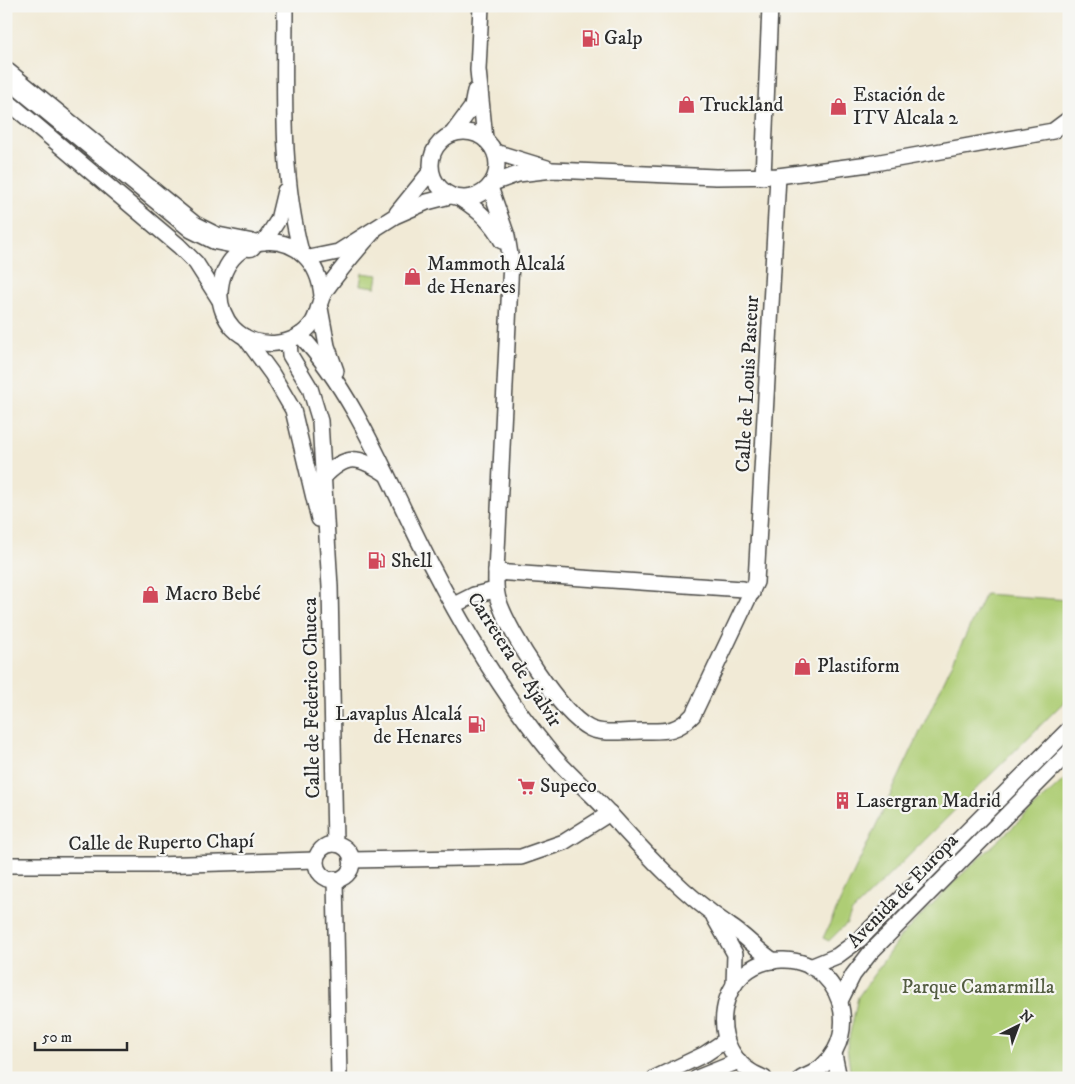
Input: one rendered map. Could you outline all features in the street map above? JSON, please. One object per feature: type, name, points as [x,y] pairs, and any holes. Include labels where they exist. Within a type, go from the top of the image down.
[{"type":"highway","points":[[6,74],[193,227],[216,238],[257,244]]},
{"type":"street","points":[[285,6],[287,182],[292,219],[305,255],[318,276],[321,302]]},
{"type":"street","points":[[452,134],[472,107],[478,70],[482,6]]},
{"type":"street","name":"Calle de Louis Pasteur","points":[[491,185],[508,236],[511,261],[495,590],[499,603],[513,631],[563,708],[577,721],[591,729],[604,731],[676,730],[693,715],[756,582],[759,550],[771,176],[770,6]]},
{"type":"street","points":[[478,70],[485,140]]},
{"type":"street","points":[[6,100],[180,246],[196,263],[220,299]]},
{"type":"street","points":[[327,552],[293,410],[272,374],[245,337],[233,327],[224,314],[220,299],[220,282],[226,267],[236,254],[257,244],[277,242],[305,255],[338,252],[373,232],[395,216],[427,202],[455,197],[477,196],[491,185],[518,174],[553,170],[716,177],[771,176],[869,164],[1053,131],[1069,120]]},
{"type":"street","points":[[511,261],[494,228],[479,211],[438,186],[431,171],[431,160],[435,149],[442,140],[452,134],[464,132],[475,134],[485,140],[495,152],[553,170]]},
{"type":"street","points":[[491,185],[497,173],[495,152]]},
{"type":"street","points":[[395,216],[431,171]]},
{"type":"street","points":[[257,244],[278,220],[287,182]]},
{"type":"street","points":[[245,337],[259,343],[274,344],[294,338],[312,323],[321,302],[346,262],[373,232]]},
{"type":"street","name":"Carretera de Ajalvir","points":[[321,302],[327,346],[352,410]]},
{"type":"street","points":[[294,338],[290,355],[310,388],[320,421],[327,552]]},
{"type":"street","name":"Carretera de Ajalvir","points":[[294,338],[318,355],[352,410],[387,474],[432,567],[499,682],[550,753],[610,813],[635,842],[714,917],[731,926],[774,961]]},
{"type":"street","points":[[324,478],[336,464],[347,459],[370,464],[387,474]]},
{"type":"street","name":"Calle de Federico Chueca","points":[[327,552],[330,587],[335,844]]},
{"type":"street","points":[[496,572],[743,589],[752,593]]},
{"type":"street","points":[[454,605],[474,595],[495,590]]},
{"type":"street","name":"Avenida de Europa","points":[[810,967],[837,956],[860,939],[1069,728]]},
{"type":"street","name":"Avenida de Europa","points":[[840,1001],[852,976],[870,953],[1069,752]]},
{"type":"street","points":[[351,860],[521,857],[564,842],[610,813]]},
{"type":"street","points":[[335,844],[346,849],[351,860],[347,874],[335,879],[321,874],[316,860],[322,848],[335,844]]},
{"type":"street","name":"Calle de Ruperto Chapí","points":[[6,865],[155,865],[316,860]]},
{"type":"street","points":[[335,879],[339,1078]]},
{"type":"street","name":"Carretera de Ajalvir","points":[[714,917],[735,954],[734,985]]},
{"type":"street","points":[[764,1078],[747,1069],[739,1061],[726,1040],[722,1021],[724,1005],[734,985],[751,969],[774,961],[793,961],[810,967],[823,975],[833,987],[840,1001],[843,1019],[841,1037],[834,1054],[822,1067],[802,1078]]},
{"type":"street","points":[[655,1078],[704,1054],[726,1040]]},
{"type":"street","points":[[834,1054],[839,1078]]},
{"type":"street","points":[[697,1078],[739,1061]]},
{"type":"green space","points":[[362,273],[378,275],[376,287],[360,285]]},
{"type":"green space","points":[[985,594],[1069,600],[1069,697],[851,913],[847,923],[829,941],[823,938]]},
{"type":"green space","name":"Parque Camarmilla","points":[[1069,775],[1069,1078],[851,1078],[847,1047],[858,997],[900,937],[959,877]]},
{"type":"place","name":"Galp","points":[[590,38]]},
{"type":"place","name":"Truckland","points":[[686,105]]},
{"type":"place","name":"Estación de ITV Alcala 2","points":[[839,107]]},
{"type":"place","name":"Mammoth Alcalá de Henares","points":[[413,276]]},
{"type":"place","name":"Shell","points":[[377,561]]},
{"type":"place","name":"Macro Bebé","points":[[151,594]]},
{"type":"place","name":"Plastiform","points":[[803,666]]},
{"type":"place","name":"Lavaplus Alcalá de Henares","points":[[476,725]]},
{"type":"place","name":"Supeco","points":[[526,786]]},
{"type":"place","name":"Lasergran Madrid","points":[[842,801]]}]
